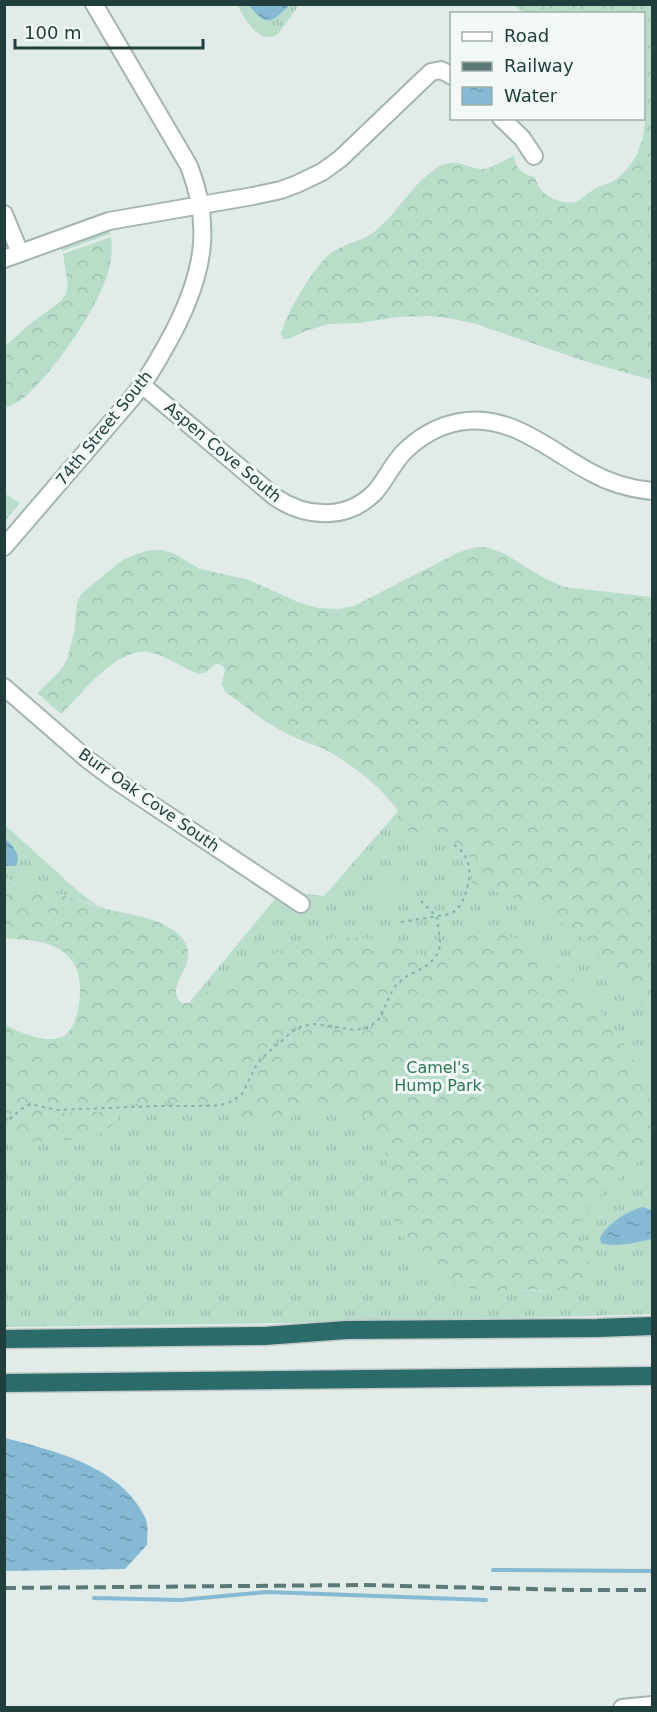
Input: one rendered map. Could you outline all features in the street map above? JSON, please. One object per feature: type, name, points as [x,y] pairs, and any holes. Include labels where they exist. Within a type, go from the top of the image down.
[{"type":"highway","points":[[4,1339],[264,1336],[346,1330],[586,1329],[652,1326]]},
{"type":"highway","points":[[4,1383],[652,1376]]},
{"type":"street","name":"74th Street South","points":[[4,547],[142,385],[171,336],[196,281],[202,243],[202,223],[193,176],[186,160],[94,4]]},
{"type":"street","points":[[4,214],[12,256],[109,220],[271,193],[322,172],[344,155],[429,74],[441,70],[450,75]]},
{"type":"street","points":[[503,120],[522,138],[534,156]]},
{"type":"street","name":"Aspen Cove South","points":[[142,385],[275,497],[291,507],[306,512],[332,513],[345,510],[361,502],[376,490],[394,464],[414,443],[437,429],[465,421],[485,421],[512,427],[595,474],[623,485],[652,491]]},
{"type":"street","name":"Burr Oak Cove South","points":[[4,687],[87,759],[115,780],[301,904]]},
{"type":"street","points":[[622,1707],[652,1705]]},
{"type":"path","points":[[401,922],[437,917],[457,910],[464,899],[470,880],[470,871],[468,860],[453,843]]},
{"type":"path","points":[[4,1124],[31,1104],[57,1110],[211,1106],[230,1102],[242,1094],[256,1065],[262,1058],[293,1031],[315,1024],[367,1029],[381,1015],[396,985],[426,966],[436,956],[441,943],[437,917],[420,900]]},
{"type":"green space","points":[[237,5],[249,5],[260,17],[269,20],[289,5],[299,5],[278,34],[271,37],[258,34]]},
{"type":"green space","points":[[513,5],[652,5],[652,380],[584,361],[476,324],[449,318],[397,317],[360,323],[328,324],[283,339],[281,335],[288,315],[310,277],[327,257],[334,251],[374,232],[423,179],[440,166],[456,163],[484,169],[514,156],[518,167],[523,173],[535,177],[545,194],[559,201],[570,203],[578,201],[596,188],[615,180],[629,167],[640,146],[645,123],[645,12],[523,12]]},
{"type":"green space","points":[[108,230],[110,234],[62,251],[61,248]]},
{"type":"green space","points":[[111,237],[110,265],[105,281],[87,317],[50,371],[23,399],[5,408],[5,346],[61,301],[68,285],[63,254]]},
{"type":"green space","points":[[5,494],[20,503],[5,521]]},
{"type":"green space","points":[[476,547],[486,547],[505,554],[542,577],[564,587],[652,597],[652,1020],[612,969],[589,945],[565,925],[520,900],[472,884],[470,859],[457,844],[436,837],[411,839],[407,825],[399,812],[389,799],[363,775],[324,749],[275,727],[225,692],[222,684],[225,670],[222,665],[216,664],[205,673],[199,674],[154,653],[135,653],[111,665],[100,674],[61,714],[37,693],[59,672],[67,660],[74,633],[77,603],[81,594],[121,561],[136,554],[162,550],[173,553],[200,569],[249,580],[298,602],[318,608],[340,609],[356,605],[457,553]]},
{"type":"green space","name":"Camel's Hump Park","points":[[560,599],[652,607],[652,1314],[423,1321],[5,1327],[5,1094],[210,1060],[192,1001],[189,1003],[288,883],[306,894],[324,896],[407,801]],"holes":[[[581,1286],[561,1290],[486,1289]]]},
{"type":"green space","points":[[4,824],[80,893],[107,909],[63,895],[25,891],[5,877],[5,866],[7,867],[16,850],[5,837]]},
{"type":"green space","points":[[396,867],[401,886],[392,887],[389,898],[374,897],[371,891],[373,884]]},
{"type":"green space","points":[[5,877],[26,890],[65,896],[94,906],[145,917],[170,928],[183,939],[188,949],[188,959],[176,987],[176,996],[182,1003],[189,1003],[245,969],[275,954],[320,939],[352,937],[369,939],[401,946],[430,959],[397,981],[370,1024],[354,1027],[315,1022],[305,1023],[285,1033],[259,1057],[243,1087],[233,1097],[222,1102],[211,1104],[172,1103],[171,1101],[57,1107],[31,1101],[18,1108],[5,1120],[5,1024],[41,1038],[62,1037],[68,1033],[76,1018],[80,989],[76,967],[62,951],[42,943],[5,938]]},
{"type":"green space","points":[[482,932],[505,935],[527,943],[567,973],[616,1032],[642,1072],[652,1095],[654,1113],[652,1146],[634,1166],[592,1204],[579,1225],[580,1241],[591,1272],[584,1284],[574,1289],[479,1289],[445,1281],[429,1270],[408,1245],[393,1217],[382,1139],[371,1123],[360,1116],[340,1108],[320,1106],[290,1117],[265,1121],[248,1119],[226,1107],[241,1098],[266,1058],[281,1043],[308,1028],[327,1028],[358,1033],[368,1031],[380,1021],[399,986],[427,968],[438,957],[443,941]]},
{"type":"green space","points":[[32,1107],[55,1113],[122,1111],[111,1127],[104,1132],[77,1140],[40,1142],[23,1138],[6,1127],[26,1109]]},
{"type":"water","points":[[249,5],[289,5],[278,16],[265,20]]},
{"type":"water","points":[[4,837],[17,854],[16,866],[5,866]]},
{"type":"water","points":[[643,1207],[652,1210],[652,1239],[620,1245],[601,1243],[600,1238],[603,1233],[613,1223],[631,1211]]},
{"type":"water","points":[[5,1438],[65,1455],[103,1473],[120,1485],[134,1499],[145,1517],[147,1545],[125,1569],[5,1571]]},
{"type":"waterway","points":[[493,1570],[652,1571]]},
{"type":"waterway","points":[[94,1598],[180,1600],[267,1592],[486,1600]]},
{"type":"railway","points":[[4,1588],[361,1585],[652,1590]]}]
